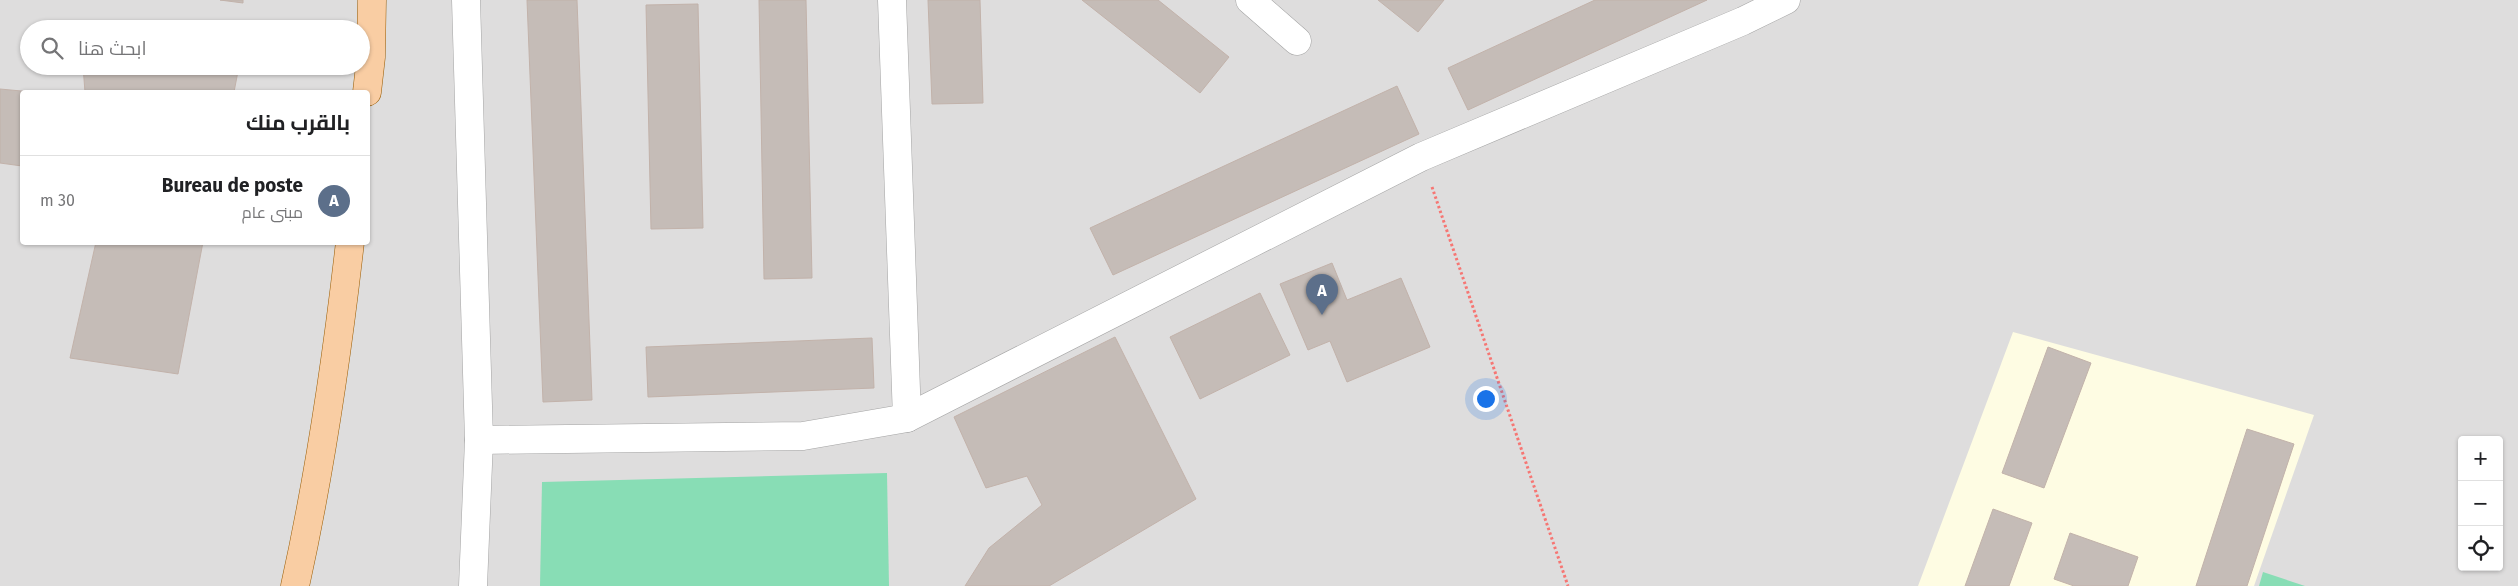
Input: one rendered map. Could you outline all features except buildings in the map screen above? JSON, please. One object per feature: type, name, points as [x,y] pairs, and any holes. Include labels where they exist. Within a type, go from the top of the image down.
[{"type":"main road","points":[[370,37],[372,0]]},
{"type":"main road","points":[[367,90],[368,75]]},
{"type":"main road","points":[[295,586],[340,329],[350,245]]},
{"type":"street","points":[[466,0],[479,440],[473,586]]},
{"type":"street","points":[[892,0],[907,418]]},
{"type":"street","points":[[1250,0],[1297,41]]},
{"type":"street","points":[[479,440],[803,436],[907,418],[1421,157],[1743,21],[1786,0]]},
{"type":"path","points":[[1421,157],[1568,586]]},
{"type":"shaded area","points":[[0,0],[2518,0],[2518,586],[0,586]]},
{"type":"shaded area","points":[[2013,332],[2314,415],[2254,586],[1918,586]]},
{"type":"green space","points":[[887,473],[889,586],[540,586],[542,482]]},
{"type":"green space","points":[[2263,572],[2305,586],[2259,586]]},
{"type":"place","name":"Bureau de poste","points":[[1322,315]]}]
